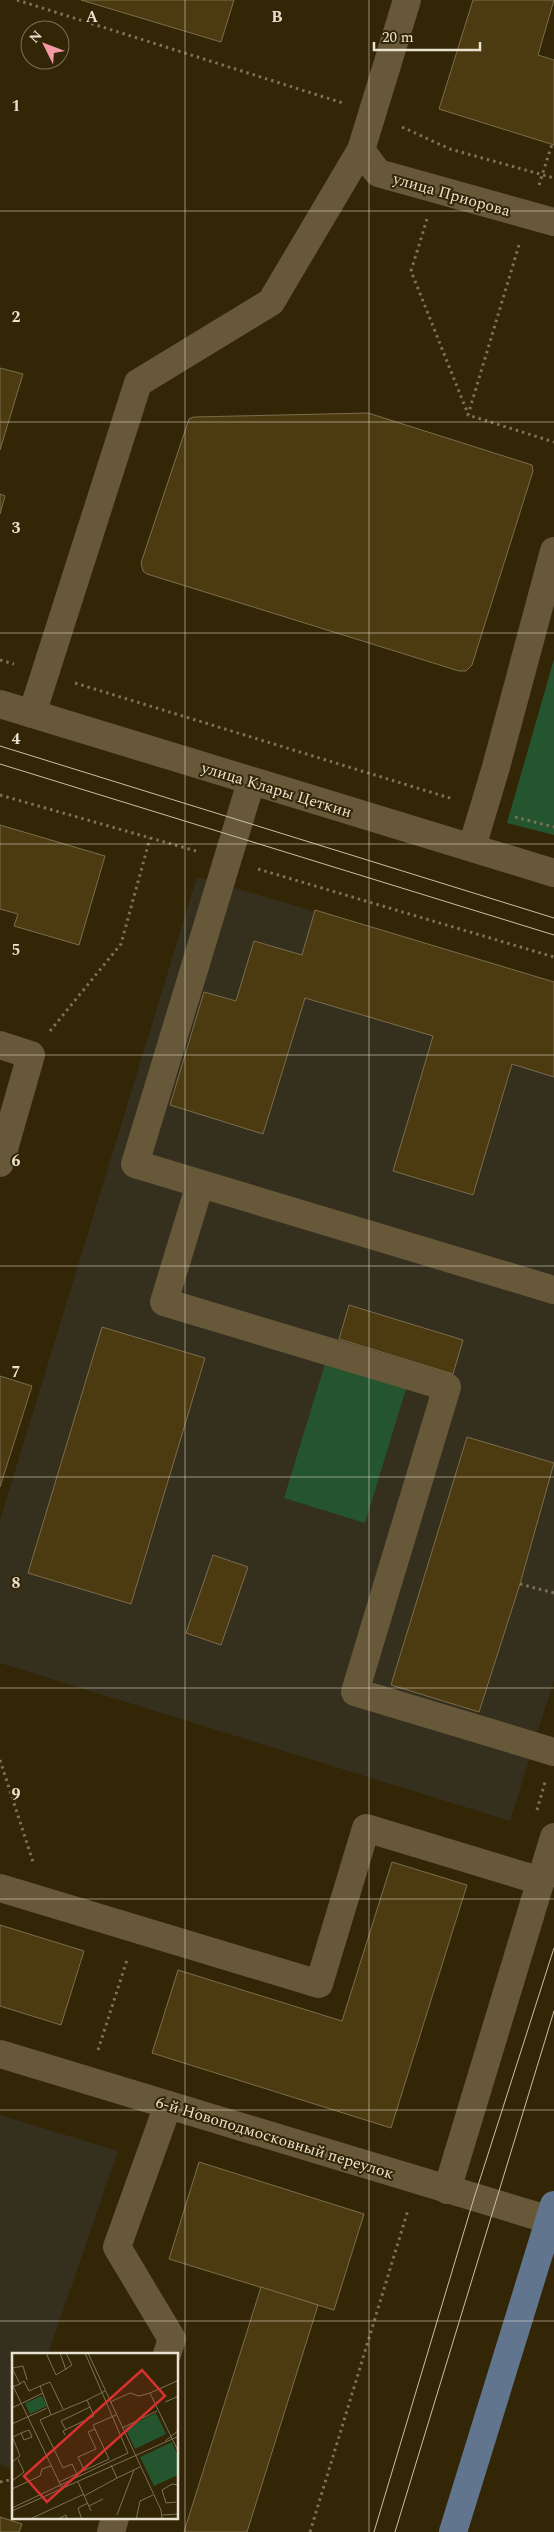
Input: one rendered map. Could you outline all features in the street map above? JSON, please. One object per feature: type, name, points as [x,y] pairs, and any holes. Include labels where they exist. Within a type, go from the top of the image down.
[{"type":"main road","points":[[452,2532],[552,2212]]},
{"type":"street","points":[[32,714],[138,382],[271,302],[361,150],[407,0]]},
{"type":"street","name":"улица Приорова","points":[[361,150],[378,173],[554,222]]},
{"type":"street","points":[[472,847],[554,551]]},
{"type":"street","name":"улица Клары Цеткин","points":[[0,704],[554,873]]},
{"type":"street","points":[[251,782],[135,1164],[554,1290]]},
{"type":"street","points":[[0,1045],[31,1054],[0,1163]]},
{"type":"street","points":[[200,1184],[164,1302],[447,1387],[355,1692],[554,1752]]},
{"type":"street","points":[[0,1888],[319,1984],[366,1828],[541,1880]]},
{"type":"street","points":[[447,2190],[554,1838]]},
{"type":"street","name":"6-й Новоподмосковный переулок","points":[[0,2054],[447,2190],[552,2212]]},
{"type":"street","points":[[167,2353],[172,2340],[117,2247],[168,2105]]},
{"type":"path","points":[[17,0],[372,112],[450,149],[554,178]]},
{"type":"path","points":[[468,415],[528,216],[552,144]]},
{"type":"path","points":[[450,149],[411,271],[468,415]]},
{"type":"path","points":[[468,415],[554,442]]},
{"type":"path","points":[[0,660],[484,808],[554,827]]},
{"type":"path","points":[[0,795],[554,957]]},
{"type":"path","points":[[31,1054],[121,944],[150,838]]},
{"type":"path","points":[[520,1584],[554,1594]]},
{"type":"path","points":[[0,1760],[46,1901]]},
{"type":"path","points":[[96,2057],[137,1929]]},
{"type":"path","points":[[310,2532],[409,2207],[420,2182]]},
{"type":"shaded area","points":[[197,877],[554,982],[554,1680],[510,1821],[0,1663],[0,1520]]},
{"type":"shaded area","points":[[0,2115],[118,2151],[48,2353],[12,2353],[12,2462],[10,2468],[0,2465]]},
{"type":"green space","points":[[554,659],[554,835],[507,823]]},
{"type":"green space","points":[[325,1364],[406,1389],[365,1523],[284,1498]]},
{"type":"building","points":[[81,0],[234,0],[221,42]]},
{"type":"building","points":[[473,0],[554,0],[538,55],[554,60],[554,145],[439,109]]},
{"type":"building","points":[[0,368],[23,374],[0,450]]},
{"type":"building","points":[[368,413],[532,465],[533,471],[472,665],[466,671],[459,671],[147,574],[143,571],[141,563],[189,419],[194,417]]},
{"type":"building","points":[[0,494],[5,496],[0,514]]},
{"type":"building","points":[[0,825],[105,856],[79,945],[14,926],[18,914],[0,909]]},
{"type":"building","points":[[315,910],[554,982],[554,1077],[512,1064],[473,1195],[393,1171],[433,1036],[305,998],[263,1134],[170,1105],[204,992],[236,1001],[254,941],[302,955]]},
{"type":"building","points":[[349,1305],[463,1340],[453,1374],[339,1339]]},
{"type":"building","points":[[102,1327],[205,1358],[131,1604],[28,1573]]},
{"type":"building","points":[[0,1376],[32,1386],[0,1487]]},
{"type":"building","points":[[467,1437],[554,1463],[520,1584],[479,1712],[391,1685]]},
{"type":"building","points":[[213,1555],[248,1567],[221,1645],[186,1633]]},
{"type":"building","points":[[392,1862],[467,1885],[391,2128],[152,2053],[178,1970],[342,2021]]},
{"type":"building","points":[[0,1925],[84,1951],[61,2025],[0,2006]]},
{"type":"building","points":[[199,2162],[364,2214],[334,2310],[169,2259]]},
{"type":"building","points":[[261,2287],[318,2305],[247,2532],[184,2532]]},
{"type":"building","points":[[0,2517],[22,2524],[19,2532],[0,2532]]},
{"type":"tram line","points":[[0,746],[554,918]]},
{"type":"tram line","points":[[0,764],[554,935]]},
{"type":"tram line","points":[[374,2532],[474,2198],[554,1948]]},
{"type":"tram line","points":[[395,2532],[554,2011]]}]
